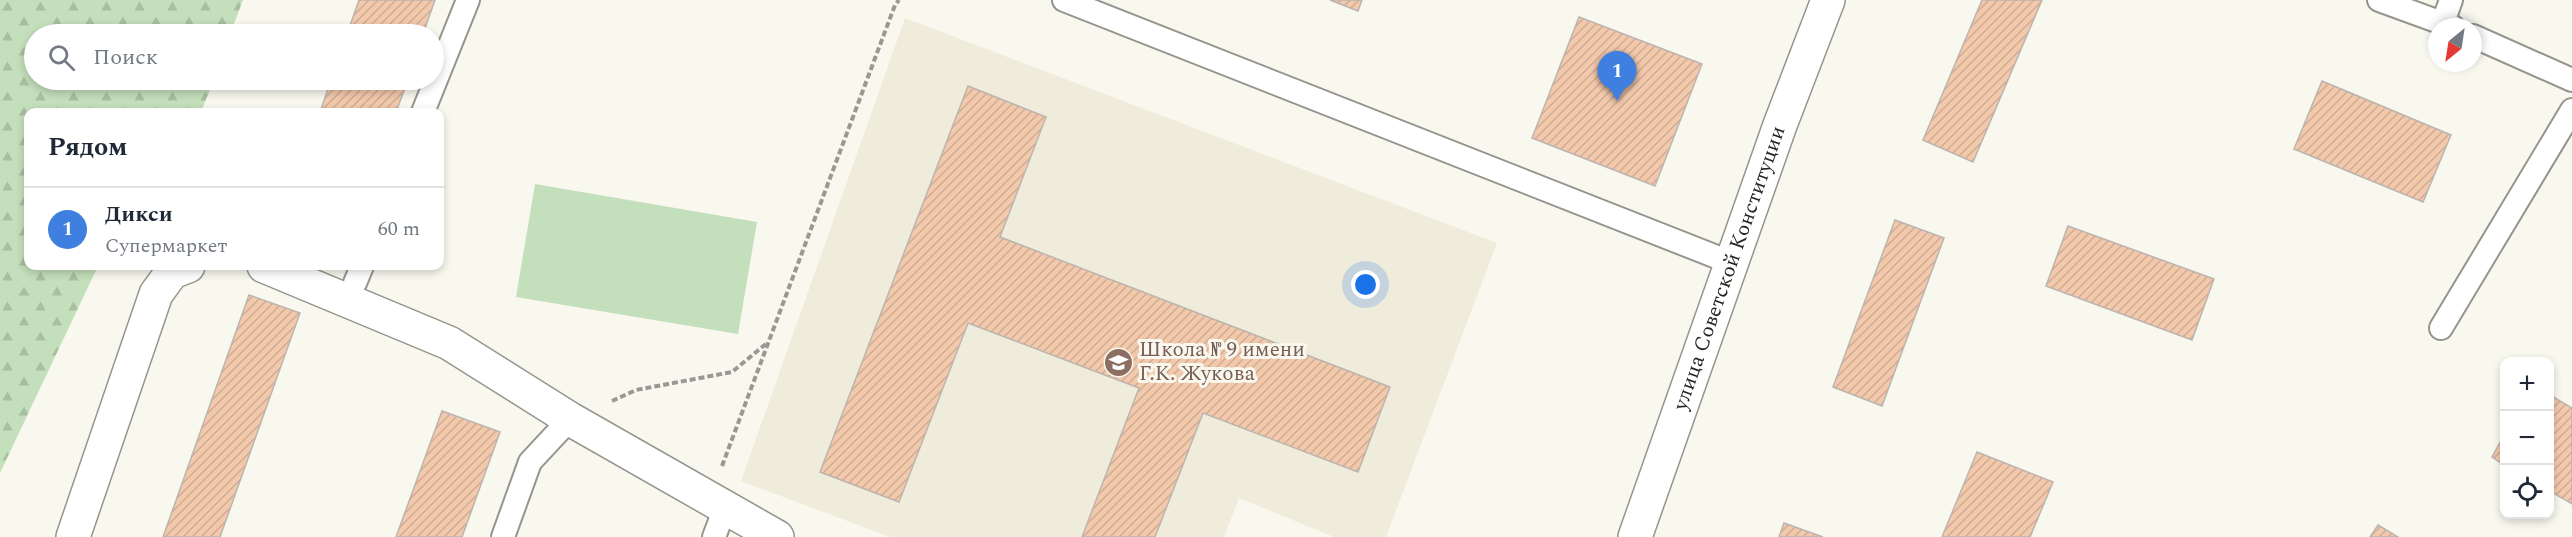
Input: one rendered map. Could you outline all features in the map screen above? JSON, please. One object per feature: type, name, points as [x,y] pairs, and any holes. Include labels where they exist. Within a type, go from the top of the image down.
[{"type":"street","name":"улица Советской Конституции","points":[[1635,537],[1828,0]]},
{"type":"street","points":[[73,537],[156,294],[172,272],[177,270]]},
{"type":"street","points":[[274,270],[449,342],[716,515],[777,537]]},
{"type":"lane","points":[[444,60],[468,0]]},
{"type":"lane","points":[[1064,0],[1732,263]]},
{"type":"lane","points":[[2379,0],[2429,18]]},
{"type":"lane","points":[[2449,18],[2451,0]]},
{"type":"lane","points":[[2482,40],[2572,80]]},
{"type":"lane","points":[[425,108],[432,90]]},
{"type":"lane","points":[[2442,328],[2572,110]]},
{"type":"lane","points":[[503,537],[530,462],[570,419]]},
{"type":"path","points":[[716,515],[769,342],[895,5],[899,0]]},
{"type":"path","points":[[570,419],[636,390],[732,372],[769,342]]},
{"type":"shaded area","name":"Школа № 9 имени Г.К. Жукова","points":[[905,18],[1497,243],[1386,537],[1334,537],[1239,498],[1224,537],[890,537],[741,481]]},
{"type":"green space","points":[[0,0],[243,0],[234,24],[24,24],[24,90],[210,90],[203,108],[24,108],[24,270],[96,270],[0,473]]},
{"type":"green space","points":[[535,184],[757,222],[738,334],[516,297]]},
{"type":"building","points":[[359,0],[435,0],[427,24],[351,24]]},
{"type":"building","points":[[1330,0],[1362,0],[1358,11]]},
{"type":"building","points":[[1982,0],[2042,0],[1973,162],[1923,140]]},
{"type":"building","points":[[1579,17],[1702,64],[1655,186],[1532,138]]},
{"type":"building","points":[[2322,81],[2451,135],[2423,202],[2294,149]]},
{"type":"building","points":[[968,86],[1046,117],[1000,237],[1390,387],[1358,472],[1203,413],[1155,537],[1082,537],[1139,388],[968,323],[899,502],[820,472]]},
{"type":"building","points":[[328,90],[404,90],[398,108],[321,108]]},
{"type":"building","points":[[1895,220],[1944,238],[1882,406],[1833,387]]},
{"type":"building","points":[[2068,226],[2214,279],[2192,340],[2046,286]]},
{"type":"building","points":[[249,295],[300,313],[220,537],[163,537]]},
{"type":"building","points":[[2554,397],[2572,408],[2572,504],[2554,493]]},
{"type":"building","points":[[442,411],[500,432],[462,537],[396,537]]},
{"type":"building","points":[[2500,442],[2500,462],[2492,457]]},
{"type":"building","points":[[1977,452],[2053,482],[2030,537],[1942,537]]},
{"type":"building","points":[[1784,523],[1823,537],[1779,537]]},
{"type":"building","points":[[2378,525],[2398,537],[2370,537]]},
{"type":"place","name":"Дикси","points":[[1617,101]]},
{"type":"place","name":"Школа № 9 имени Г.К. Жукова","points":[[1118,362]]}]
